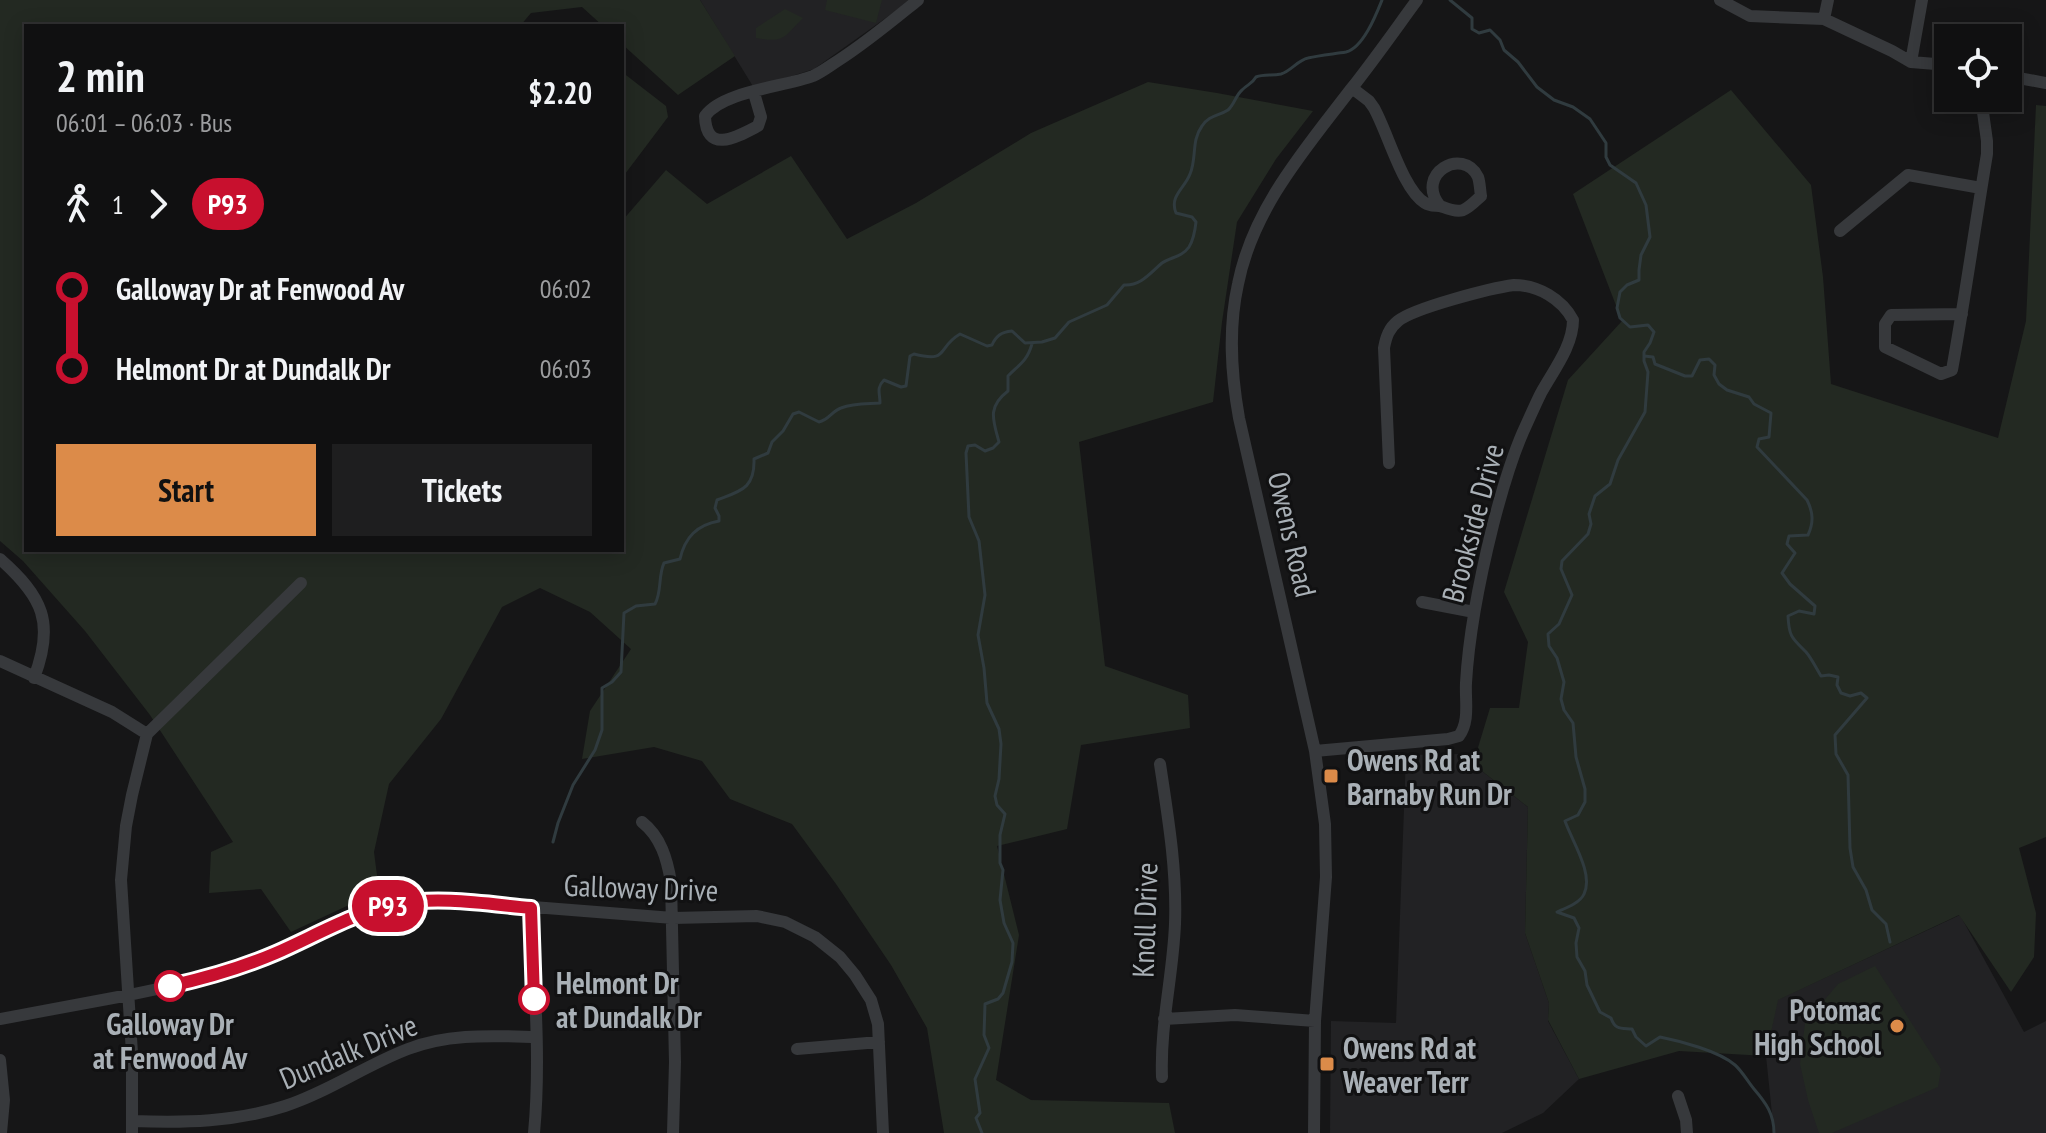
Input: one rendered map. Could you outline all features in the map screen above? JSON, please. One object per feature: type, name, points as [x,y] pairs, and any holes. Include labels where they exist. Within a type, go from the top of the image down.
[{"type":"street","points":[[754,93],[761,117],[758,126],[724,141],[709,134],[705,116],[711,109],[742,94],[817,74],[856,49],[918,0]]},
{"type":"street","name":"Owens Road","points":[[1314,1133],[1315,1021],[1326,877],[1325,824],[1315,751],[1239,418],[1233,385],[1231,344],[1244,260],[1266,209],[1298,158],[1417,0]]},
{"type":"street","points":[[1720,0],[1740,5],[1750,16],[1824,19],[1911,62],[1934,64]]},
{"type":"street","points":[[1824,19],[1828,0]]},
{"type":"street","points":[[1911,62],[1922,0]]},
{"type":"street","points":[[2022,79],[2046,83]]},
{"type":"street","points":[[1352,88],[1374,108],[1404,176],[1415,195],[1427,205],[1454,212],[1463,210],[1481,196],[1478,178],[1463,165],[1444,167],[1437,174],[1432,188],[1440,206]]},
{"type":"street","points":[[1962,314],[1891,315],[1885,324],[1885,347],[1941,374],[1952,370],[1962,314],[1987,141],[1983,112]]},
{"type":"street","points":[[1840,231],[1908,175],[1981,188]]},
{"type":"street","name":"Brookside Drive","points":[[1315,751],[1448,739],[1459,736],[1465,728],[1466,682],[1474,612],[1493,525],[1521,436],[1569,341],[1573,320],[1560,303],[1528,287],[1514,285],[1402,318],[1388,333],[1384,348],[1389,463]]},
{"type":"street","points":[[0,559],[30,590],[42,617],[43,652],[34,678]]},
{"type":"street","points":[[133,1127],[122,864],[132,795],[147,734],[301,583]]},
{"type":"street","points":[[1422,602],[1474,612]]},
{"type":"street","points":[[0,661],[112,712],[147,734]]},
{"type":"street","name":"Knoll Drive","points":[[1160,764],[1175,884],[1175,924],[1161,1048],[1162,1077]]},
{"type":"street","points":[[642,822],[658,840],[671,882],[675,1062],[673,1133]]},
{"type":"street","name":"Galloway Drive","points":[[0,1019],[205,979],[274,953],[353,917],[398,904],[470,902],[673,918],[757,916],[785,922],[815,937],[840,957],[871,1000],[878,1024],[883,1133]]},
{"type":"street","points":[[531,908],[536,1037],[534,1133]]},
{"type":"street","points":[[1164,1019],[1235,1015],[1315,1021]]},
{"type":"street","name":"Dundalk Drive","points":[[133,1127],[251,1115],[306,1098],[410,1048],[469,1036],[536,1037]]},
{"type":"street","points":[[797,1049],[879,1042]]},
{"type":"street","points":[[0,1060],[4,1100],[1,1133]]},
{"type":"street","points":[[1678,1096],[1687,1133]]},
{"type":"shaded area","points":[[0,0],[700,0],[735,56],[678,95],[624,46],[624,24],[601,24],[582,7],[531,13],[522,24],[24,24],[24,552],[624,552],[624,219],[666,170],[707,204],[791,156],[847,239],[916,203],[1031,133],[1148,82],[1313,111],[1276,159],[1237,222],[1213,402],[1079,442],[1105,666],[1188,695],[1190,728],[1081,745],[1067,829],[997,846],[1019,935],[996,1080],[1031,1100],[1169,1103],[1175,1133],[944,1133],[927,1028],[891,965],[792,824],[730,799],[702,761],[654,747],[582,759],[590,711],[631,649],[590,612],[540,588],[502,607],[441,719],[389,784],[374,852],[379,891],[291,932],[261,889],[209,893],[211,852],[233,842],[150,715],[85,631],[23,561],[0,541]]},
{"type":"shaded area","points":[[700,0],[911,0],[814,69],[754,88]]},
{"type":"shaded area","points":[[827,0],[882,0],[876,23],[825,10]]},
{"type":"shaded area","points":[[785,9],[803,18],[783,37],[773,40],[756,38],[756,28]]},
{"type":"shaded area","points":[[624,74],[666,106],[668,117],[624,175]]},
{"type":"shaded area","points":[[1731,90],[1811,185],[1823,277],[1831,384],[1998,438],[2026,321],[2036,105],[2046,106],[2046,837],[2019,848],[2036,913],[2034,957],[2011,992],[1959,915],[1778,1000],[1766,1056],[1679,1051],[1579,1079],[1548,1020],[1549,1003],[1525,933],[1528,807],[1473,764],[1490,708],[1519,708],[1528,642],[1504,592],[1568,380],[1622,321],[1573,194]]},
{"type":"shaded area","points":[[1460,754],[1528,807],[1525,933],[1549,1003],[1548,1021],[1579,1079],[1543,1113],[1502,1133],[1330,1133],[1331,1021],[1396,1023],[1406,755]]},
{"type":"shaded area","name":"Potomac High School","points":[[1960,915],[2024,1032],[2046,1021],[2046,1133],[1774,1133],[1766,1056],[1777,1000]]},
{"type":"shaded area","points":[[1875,966],[1941,1069],[1938,1087],[1832,1133],[1819,1133],[1800,1064],[1805,1023],[1838,984]]},
{"type":"waterway","points":[[553,842],[573,785],[595,750],[602,730],[602,688],[621,672],[624,613],[636,606],[655,604],[664,563],[680,559],[693,533],[719,521],[715,508],[717,500],[749,483],[754,459],[768,453],[772,442],[793,414],[799,412],[819,422],[846,406],[880,403],[879,388],[884,380],[906,386],[910,356],[938,355],[960,334],[987,346],[992,345],[999,335],[1012,331],[1025,343],[1055,338],[1069,322],[1107,305],[1124,285],[1140,281],[1162,263],[1183,253],[1192,241],[1196,222],[1192,217],[1176,213],[1174,207],[1178,192],[1190,174],[1196,138],[1205,122],[1228,110],[1240,92],[1256,77],[1281,74],[1304,59],[1352,49],[1368,30],[1382,0]]},
{"type":"waterway","points":[[1450,0],[1472,18],[1472,29],[1479,33],[1490,30],[1537,87],[1590,119],[1606,143],[1606,157],[1610,165],[1636,183],[1646,205],[1650,237],[1641,255],[1639,280],[1620,292],[1617,308],[1620,318],[1630,327],[1648,325],[1654,332],[1644,352],[1648,372],[1645,412],[1618,460],[1610,484],[1595,496],[1589,514],[1591,524],[1588,534],[1562,561],[1561,569],[1572,595],[1559,624],[1548,634],[1549,646],[1557,658],[1564,682],[1561,699],[1573,723],[1576,757],[1585,789],[1585,802],[1578,815],[1565,821],[1584,867],[1586,886],[1579,900],[1557,912],[1574,918],[1579,928],[1577,957],[1600,1012],[1617,1026],[1632,1029],[1646,1046],[1660,1037],[1699,1047],[1728,1060],[1740,1070],[1766,1104],[1773,1120],[1774,1133]]},
{"type":"waterway","points":[[982,1133],[976,1118],[980,1113],[975,1079],[989,1048],[984,1035],[985,1004],[998,999],[1003,993],[1012,962],[1013,943],[1004,923],[1000,900],[1003,870],[1000,835],[1005,814],[997,805],[995,796],[1001,744],[999,729],[987,703],[978,635],[985,595],[979,541],[969,517],[966,453],[968,446],[975,445],[985,451],[999,442],[994,408],[1008,391],[1008,376],[1025,358],[1032,344]]},
{"type":"waterway","points":[[1644,356],[1653,357],[1655,364],[1685,376],[1692,376],[1700,360],[1709,359],[1715,365],[1714,375],[1719,384],[1749,397],[1754,404],[1771,413],[1769,437],[1759,439],[1757,447],[1807,500],[1812,517],[1808,535],[1789,536],[1787,544],[1795,553],[1782,573],[1815,606],[1814,614],[1799,611],[1788,616],[1790,633],[1821,676],[1838,677],[1837,685],[1841,693],[1850,696],[1861,693],[1867,698],[1835,735],[1836,754],[1848,775],[1853,867],[1866,890],[1872,910],[1886,924],[1890,942]]},
{"type":"bus line","name":"P93","points":[[170,986],[228,971],[373,910],[424,901],[470,902],[531,908],[534,999]]},
{"type":"place","name":"Owens Rd at Barnaby Run Dr","points":[[1331,776]]},
{"type":"place","name":"Galloway Dr at Fenwood Av","points":[[170,986]]},
{"type":"place","name":"Helmont Dr at Dundalk Dr","points":[[534,999]]},
{"type":"place","name":"Potomac High School","points":[[1897,1026]]},
{"type":"place","name":"Owens Rd at Weaver Terr","points":[[1327,1064]]}]
